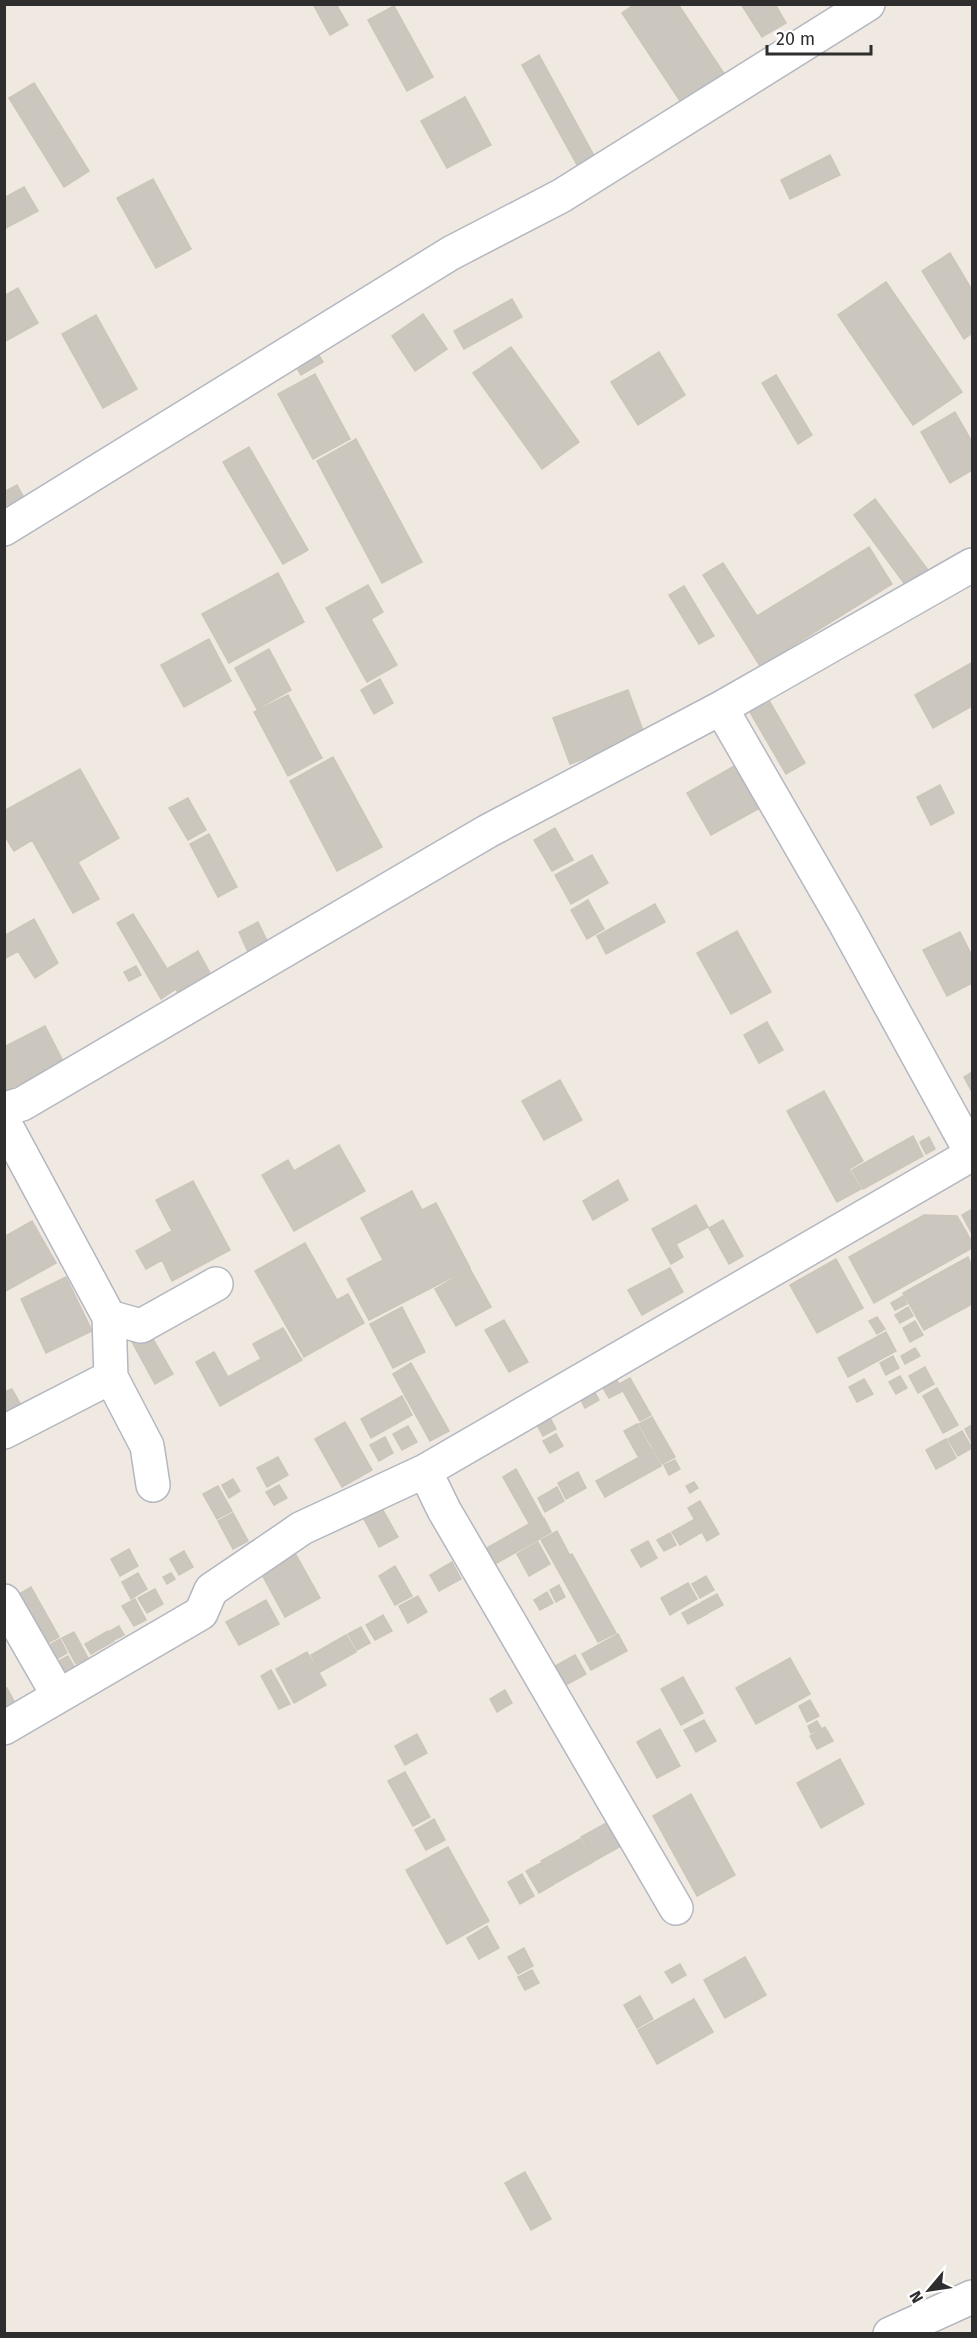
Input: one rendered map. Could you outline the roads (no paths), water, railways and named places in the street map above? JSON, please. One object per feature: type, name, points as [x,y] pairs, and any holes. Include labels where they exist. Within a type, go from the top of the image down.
[{"type":"street","points":[[4,529],[451,254],[561,196],[868,4]]},
{"type":"street","points":[[4,1109],[22,1104],[488,831],[721,708],[972,565]]},
{"type":"street","points":[[4,1728],[201,1613],[211,1590],[303,1528],[425,1471],[972,1154],[844,921],[721,708]]},
{"type":"street","points":[[4,1122],[109,1317],[111,1377],[147,1446],[153,1485]]},
{"type":"street","points":[[109,1317],[141,1326],[216,1284]]},
{"type":"street","points":[[4,1432],[111,1377]]},
{"type":"street","points":[[425,1471],[444,1510],[676,1908]]},
{"type":"street","points":[[4,1601],[58,1695]]},
{"type":"street","points":[[890,2334],[972,2297]]}]
